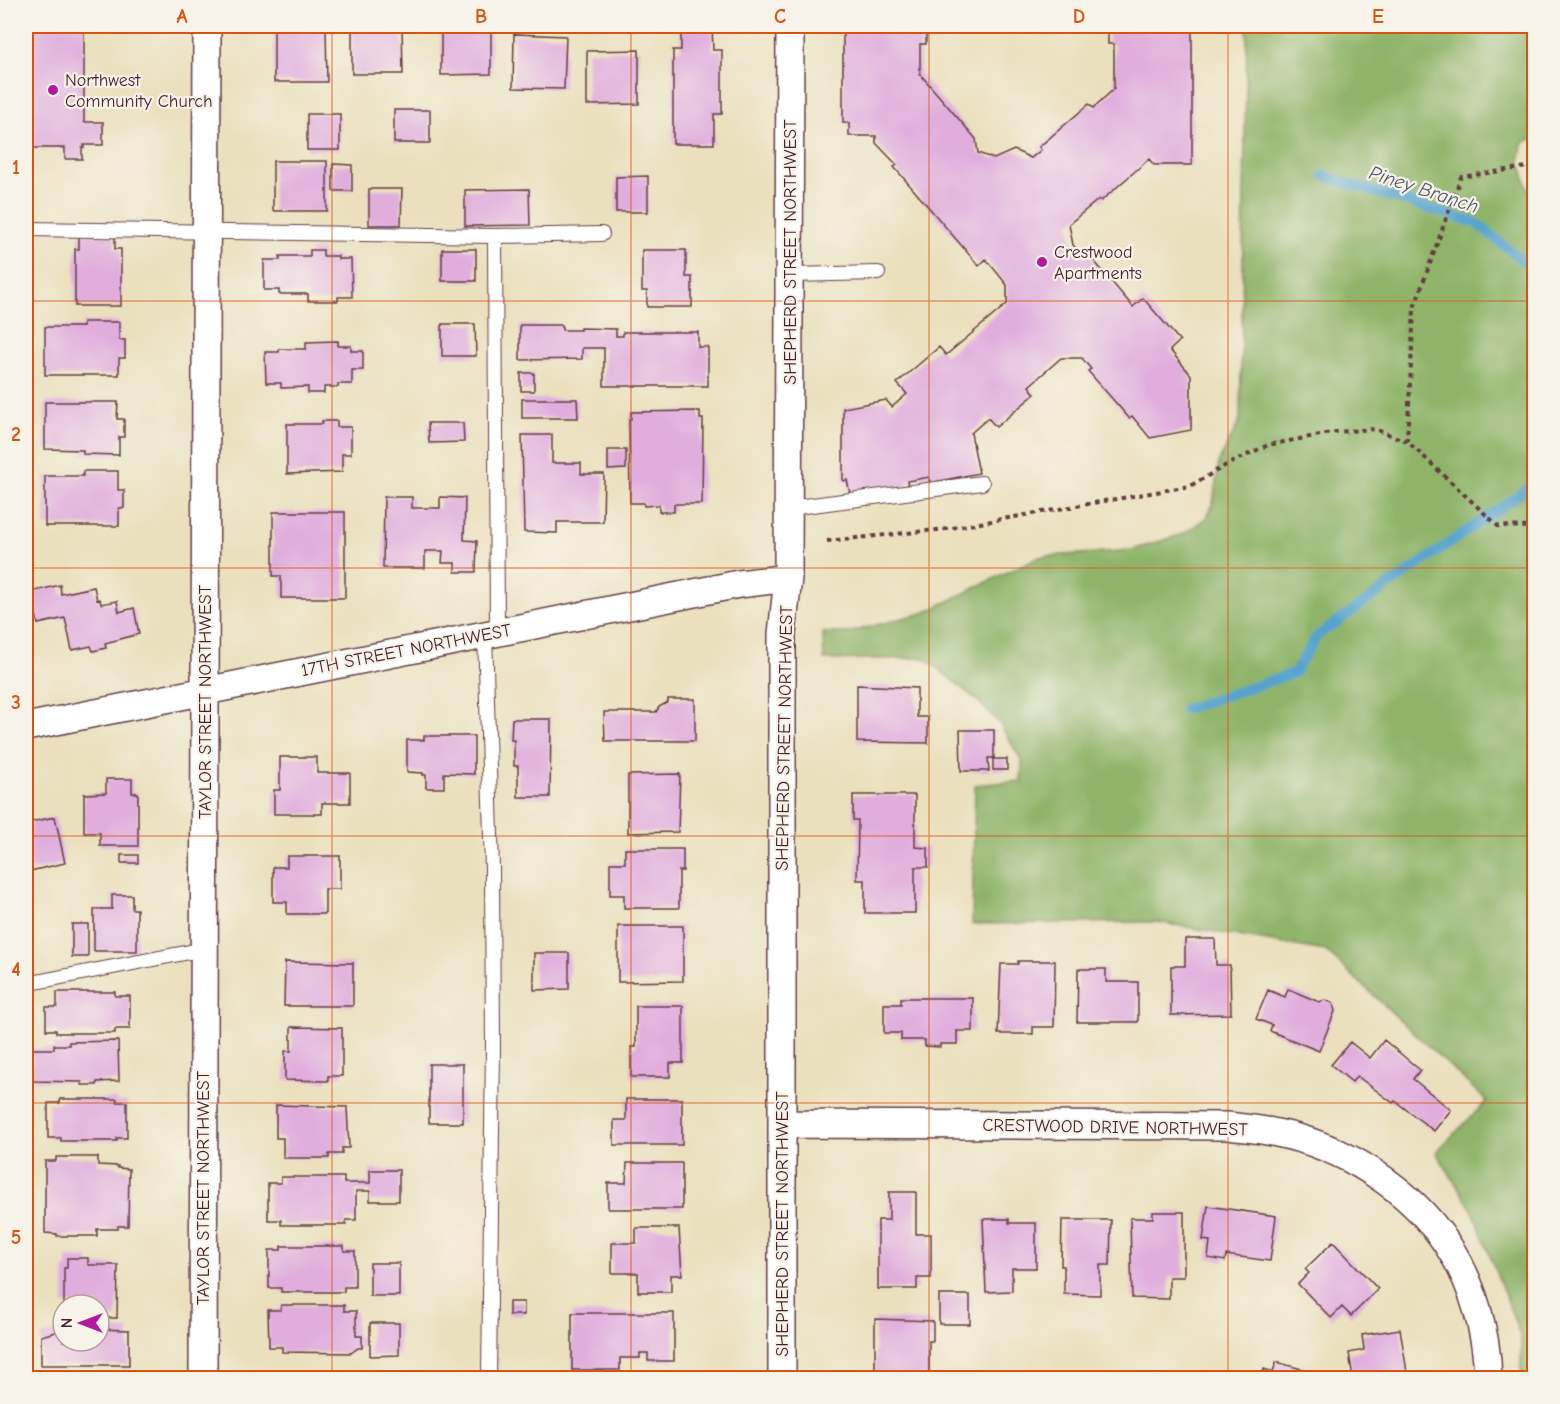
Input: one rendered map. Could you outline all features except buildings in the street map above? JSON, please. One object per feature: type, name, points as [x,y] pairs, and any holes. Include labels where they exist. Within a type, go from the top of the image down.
[{"type":"street","name":"TAYLOR STREET NORTHWEST","points":[[203,1378],[207,26]]},
{"type":"street","name":"SHEPHERD STREET NORTHWEST","points":[[782,1378],[782,634],[788,578],[789,508],[790,26]]},
{"type":"street","name":"17TH STREET NORTHWEST","points":[[26,727],[491,632],[739,584],[788,578]]},
{"type":"street","name":"CRESTWOOD DRIVE NORTHWEST","points":[[782,1124],[1227,1126],[1279,1133],[1303,1140],[1351,1160],[1380,1178],[1413,1205],[1447,1244],[1476,1306],[1488,1378]]},
{"type":"lane","points":[[26,229],[495,236],[602,234]]},
{"type":"lane","points":[[489,1378],[493,1047],[491,632],[495,236]]},
{"type":"lane","points":[[790,275],[878,273]]},
{"type":"lane","points":[[789,508],[982,483]]},
{"type":"lane","points":[[26,984],[205,949]]},
{"type":"path","points":[[1407,441],[1414,308],[1461,177],[1534,166]]},
{"type":"path","points":[[827,541],[946,529],[1190,486],[1228,464],[1268,446],[1336,432],[1374,429],[1407,441],[1498,526],[1534,527]]},
{"type":"green space","points":[[1247,26],[1534,26],[1534,138],[1522,143],[1520,161],[1530,196],[1530,283],[1534,289],[1534,1378],[1521,1378],[1521,1338],[1473,1211],[1436,1152],[1487,1101],[1326,951],[1157,922],[972,924],[975,785],[1021,781],[1022,761],[1000,724],[979,702],[925,658],[824,660],[823,633],[847,633],[926,612],[1038,557],[1133,550],[1183,534],[1207,517],[1213,504],[1219,461],[1240,420]]},
{"type":"waterway","name":"Piney Branch","points":[[1324,176],[1476,223],[1534,270]]},
{"type":"waterway","points":[[1185,709],[1294,673],[1317,636],[1534,484]]},
{"type":"place","name":"Northwest Community Church","points":[[53,90]]},
{"type":"place","name":"Crestwood Apartments","points":[[1042,262]]}]
